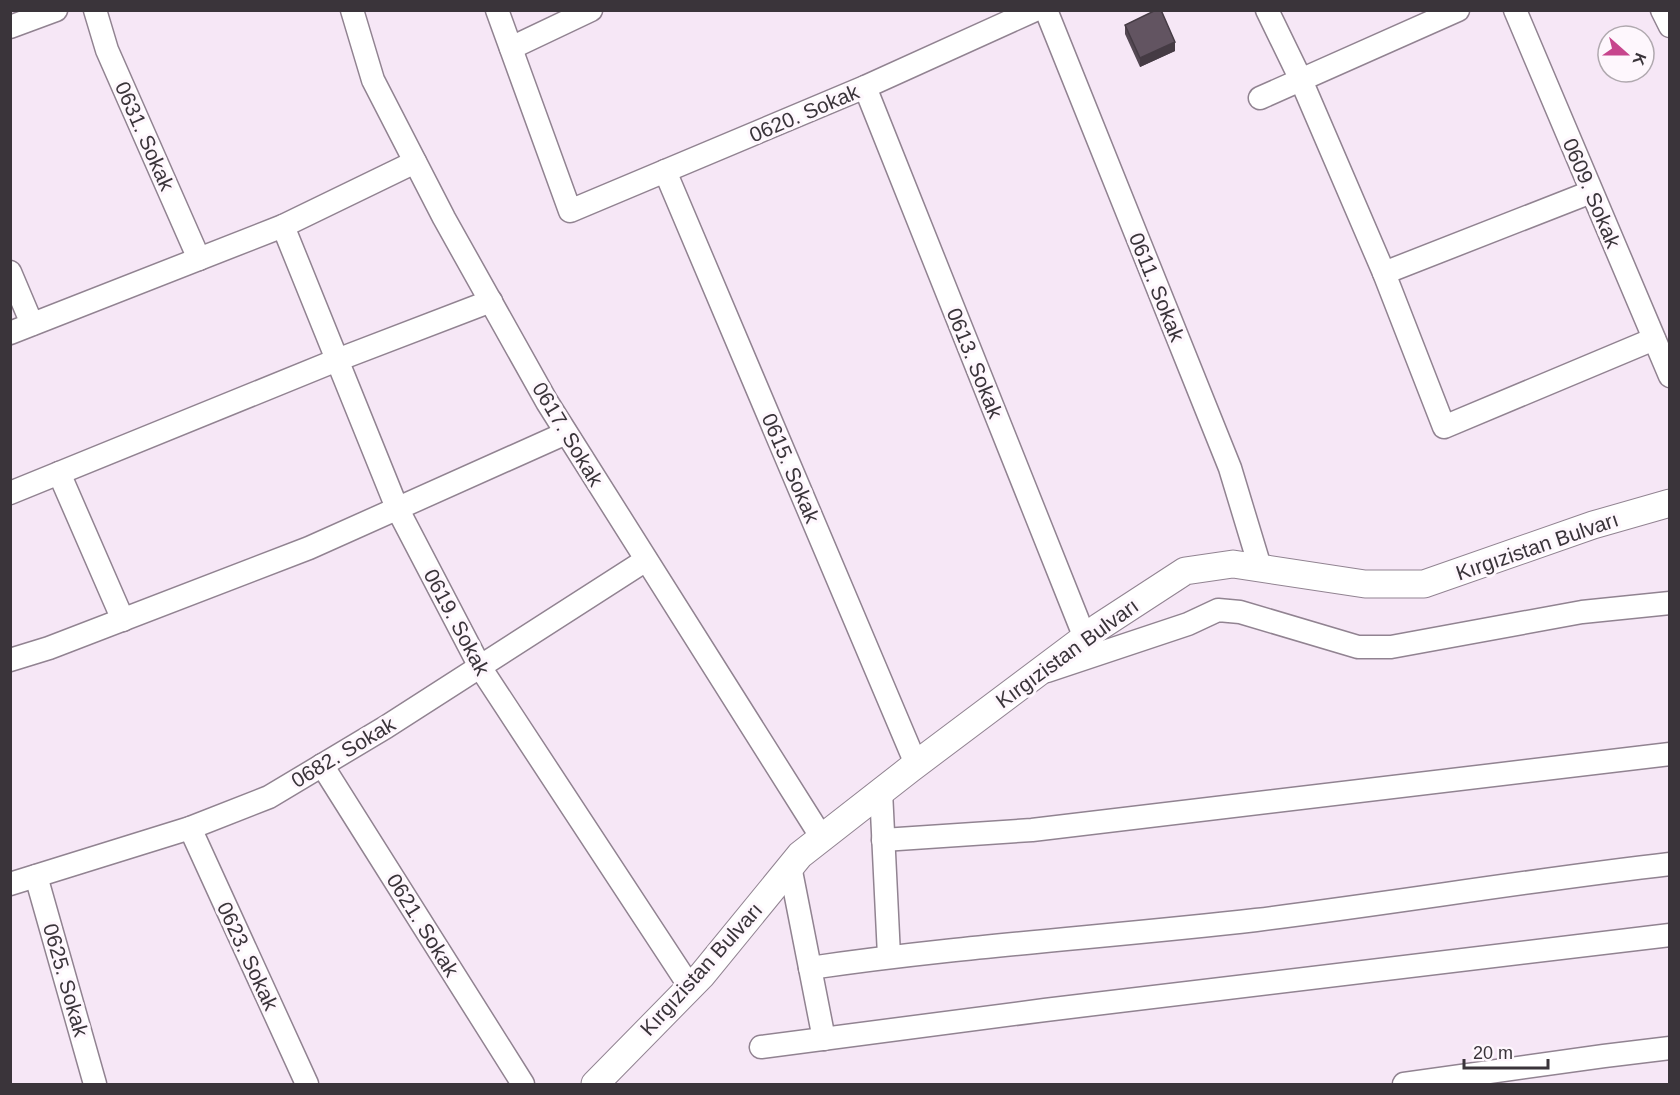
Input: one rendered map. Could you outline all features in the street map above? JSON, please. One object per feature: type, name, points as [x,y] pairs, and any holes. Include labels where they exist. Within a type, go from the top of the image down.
[{"type":"street","points":[[10,27],[56,10]]},
{"type":"street","name":"0631. Sokak","points":[[95,10],[107,50],[199,259]]},
{"type":"street","name":"0617. Sokak","points":[[352,10],[373,80],[444,218],[547,402],[822,838]]},
{"type":"street","points":[[498,10],[511,48],[591,10]]},
{"type":"street","name":"0620. Sokak","points":[[511,48],[570,211],[865,87],[1035,10]]},
{"type":"street","name":"0611. Sokak","points":[[1046,10],[1230,468],[1260,567]]},
{"type":"street","points":[[1267,10],[1384,273],[1444,427],[1654,339]]},
{"type":"street","points":[[1260,98],[1458,10]]},
{"type":"street","name":"0609. Sokak","points":[[1515,10],[1670,376]]},
{"type":"street","points":[[1662,10],[1670,26]]},
{"type":"street","name":"0613. Sokak","points":[[865,87],[1085,638]]},
{"type":"street","points":[[10,333],[283,226],[416,162]]},
{"type":"street","name":"0615. Sokak","points":[[665,171],[916,764]]},
{"type":"street","points":[[1384,273],[1591,192]]},
{"type":"street","name":"0619. Sokak","points":[[283,226],[397,508],[480,667],[690,987]]},
{"type":"street","points":[[10,272],[32,324]]},
{"type":"street","points":[[10,493],[338,360],[491,301]]},
{"type":"street","points":[[10,660],[49,648],[309,548],[566,432]]},
{"type":"street","points":[[59,473],[123,620]]},
{"type":"street","name":"Kırgızistan Bulvarı","points":[[595,1084],[702,975],[800,855],[916,764],[1085,638],[1185,571],[1233,564],[1365,584],[1424,584],[1593,525],[1670,503]]},
{"type":"street","name":"0682. Sokak","points":[[10,884],[190,828],[269,796],[386,727],[646,560]]},
{"type":"street","points":[[1034,676],[1188,624],[1218,610],[1240,612],[1358,647],[1391,647],[1582,612],[1670,603]]},
{"type":"street","points":[[883,840],[1032,830],[1670,754]]},
{"type":"street","name":"0621. Sokak","points":[[322,765],[523,1084]]},
{"type":"street","points":[[881,792],[889,956]]},
{"type":"street","name":"0623. Sokak","points":[[190,828],[307,1084]]},
{"type":"street","points":[[810,968],[889,956],[1256,920],[1670,864]]},
{"type":"street","points":[[790,866],[824,1039]]},
{"type":"street","name":"0625. Sokak","points":[[36,876],[95,1084]]},
{"type":"street","points":[[761,1047],[1057,1008],[1670,935]]},
{"type":"street","points":[[1404,1084],[1515,1077],[1670,1048]]},
{"type":"building","points":[[1156,10],[1161,10],[1175,42],[1140,58],[1125,25]]}]
